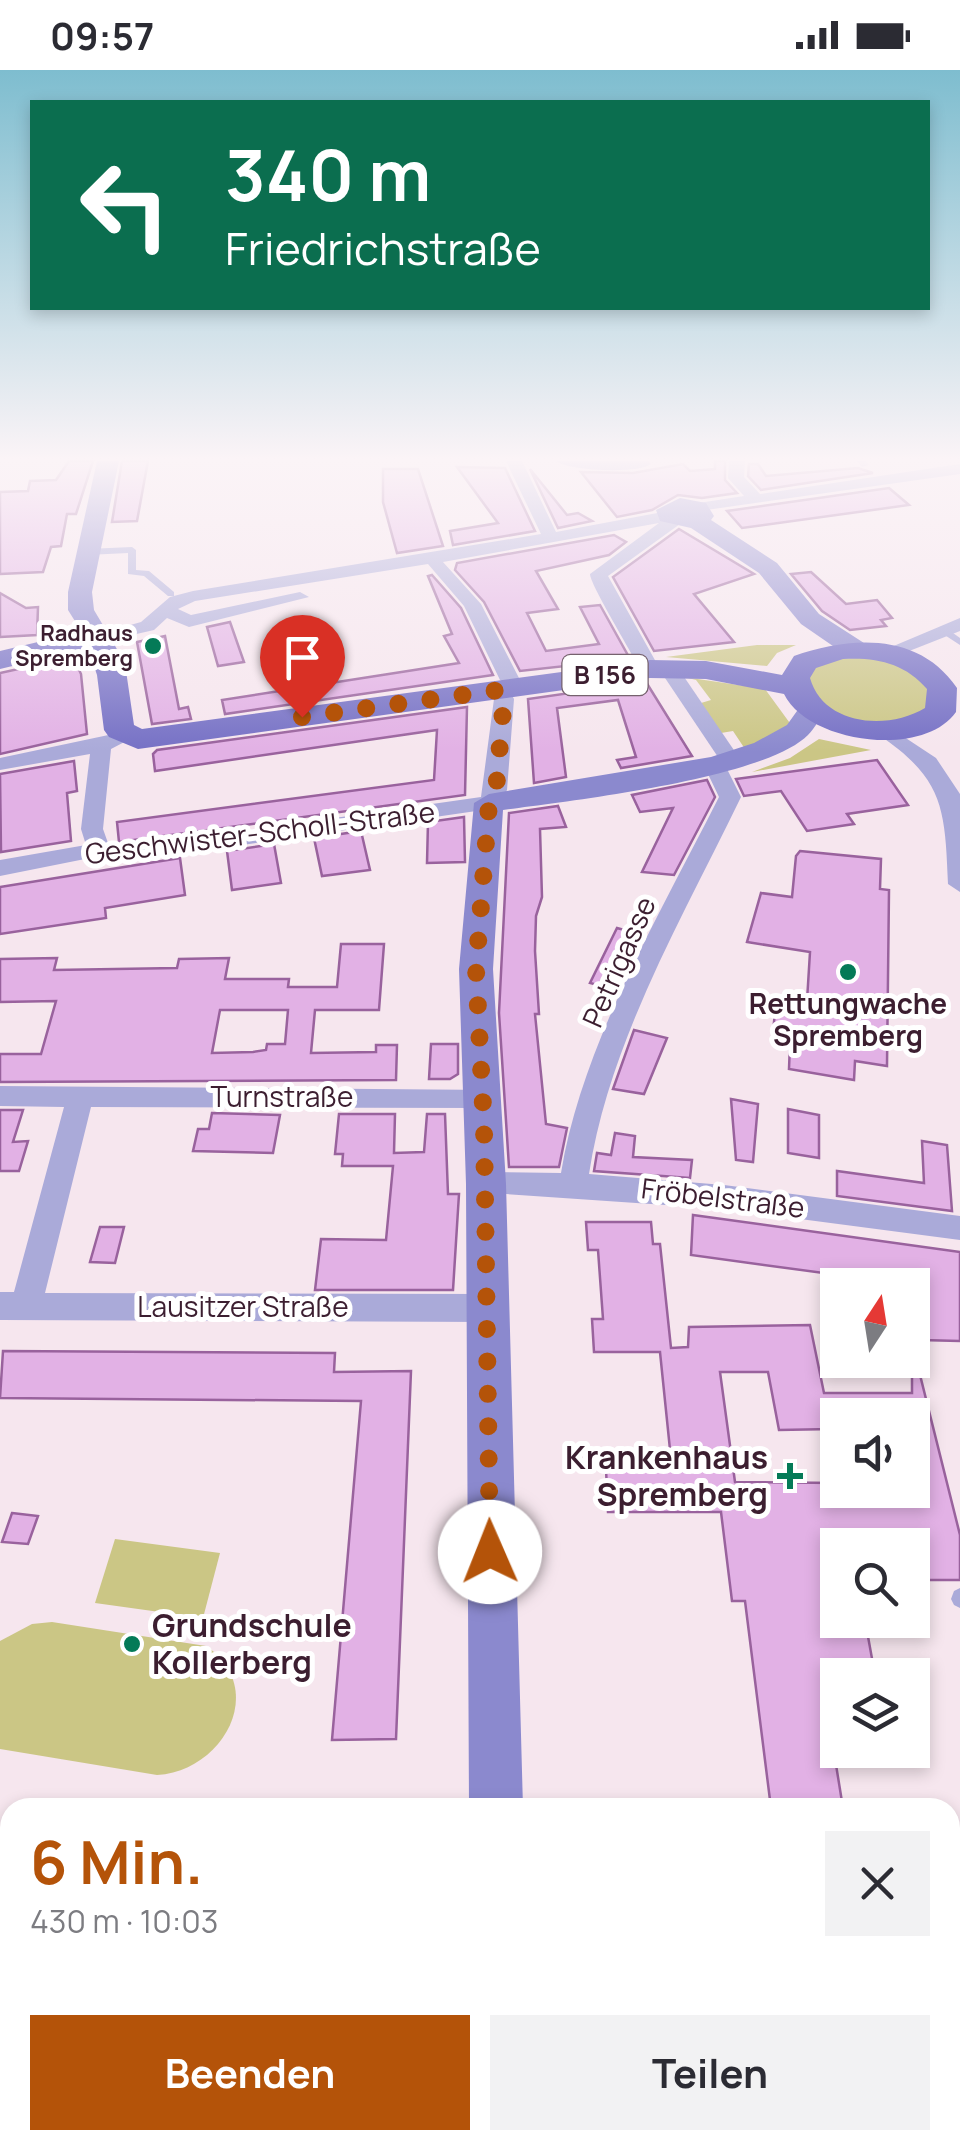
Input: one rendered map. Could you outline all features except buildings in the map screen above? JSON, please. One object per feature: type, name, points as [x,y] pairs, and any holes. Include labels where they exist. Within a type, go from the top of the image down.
[{"type":"main road","points":[[87,558],[80,592],[82,610],[116,676],[113,740]]},
{"type":"main road","points":[[754,558],[768,568],[810,618],[821,640],[807,680]]},
{"type":"main road","points":[[807,680],[842,724],[886,731],[944,707],[922,667],[871,651],[810,618]]},
{"type":"main road","points":[[0,660],[97,637]]},
{"type":"main road","points":[[807,680],[871,651]]},
{"type":"main road","name":"B 156","points":[[113,740],[153,740],[658,665],[807,680]]},
{"type":"main road","name":"Geschwister-Scholl-Straße","points":[[721,767],[762,753],[807,724],[807,680]]},
{"type":"main road","name":"Geschwister-Scholl-Straße","points":[[489,804],[773,761],[842,724]]},
{"type":"main road","points":[[489,804],[476,969],[484,1097],[496,1798]]},
{"type":"street","points":[[97,637],[146,626],[169,603],[193,596],[438,558]]},
{"type":"street","points":[[169,603],[189,621],[208,619],[458,558]]},
{"type":"street","points":[[613,558],[599,574],[598,582],[658,665],[721,767]]},
{"type":"street","points":[[436,565],[472,604],[505,685],[497,772],[489,804]]},
{"type":"street","points":[[871,651],[951,632]]},
{"type":"street","points":[[922,667],[951,632]]},
{"type":"street","points":[[934,767],[944,707]]},
{"type":"street","points":[[886,731],[934,767],[956,792],[960,884]]},
{"type":"street","points":[[0,764],[113,740],[92,829],[98,848]]},
{"type":"street","name":"Petrigasse","points":[[574,1182],[584,1117],[648,964],[730,797],[721,767]]},
{"type":"street","name":"Geschwister-Scholl-Straße","points":[[0,868],[82,855],[98,848],[124,855],[489,804]]},
{"type":"street","name":"Turnstraße","points":[[0,1096],[484,1097]]},
{"type":"street","points":[[13,1306],[80,1097]]},
{"type":"street","name":"Fröbelstraße","points":[[486,1184],[574,1182],[694,1192],[960,1228]]},
{"type":"street","name":"Lausitzer Straße","points":[[13,1306],[487,1308]]},
{"type":"lane","points":[[131,558],[130,572],[146,573],[169,603]]},
{"type":"shaded area","points":[[757,645],[796,645],[777,653],[767,666],[666,657]]},
{"type":"shaded area","points":[[889,657],[933,685],[923,717],[864,725],[823,711],[804,676],[825,659]]},
{"type":"shaded area","points":[[684,677],[765,689],[792,726],[745,749],[733,731],[721,733],[701,703],[711,700],[696,680]]},
{"type":"shaded area","points":[[819,739],[871,750],[752,772],[790,758]]},
{"type":"shaded area","points":[[115,1539],[220,1553],[203,1618],[95,1603]]},
{"type":"shaded area","points":[[52,1622],[206,1646],[225,1664],[234,1684],[236,1705],[218,1744],[181,1770],[157,1775],[0,1749],[0,1641],[32,1624]]},
{"type":"place","name":"Radhaus Spremberg","points":[[153,646]]},
{"type":"place","name":"Rettungwache Spremberg","points":[[848,972]]},
{"type":"place","name":"Krankenhaus Spremberg","points":[[790,1476]]},
{"type":"place","name":"Grundschule Kollerberg","points":[[132,1644]]},
{"type":"route","points":[[302,717],[500,690],[504,699],[496,790],[489,804],[476,969],[482,1023],[490,1552]]}]
